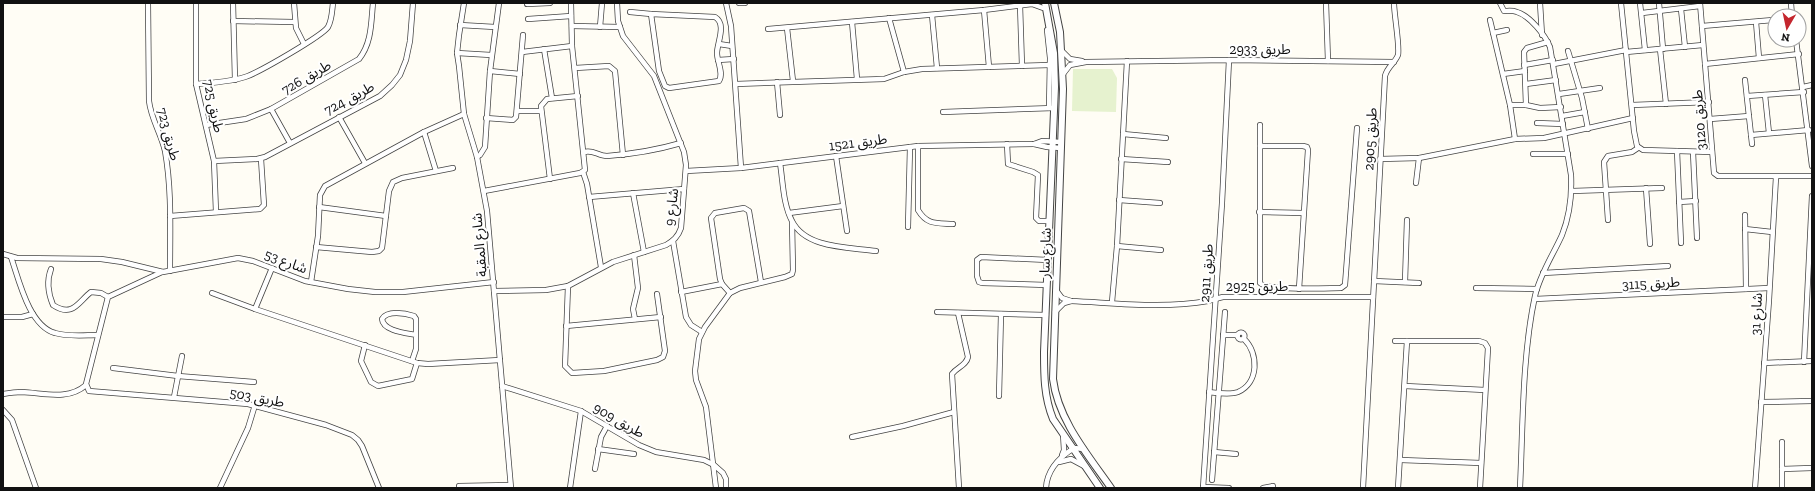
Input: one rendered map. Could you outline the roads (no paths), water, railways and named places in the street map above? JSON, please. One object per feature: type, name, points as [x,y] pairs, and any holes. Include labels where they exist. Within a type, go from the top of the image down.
[{"type":"street","name":"طريق 723","points":[[148,3],[150,110],[164,147],[167,164],[170,216],[170,271]]},
{"type":"street","name":"طريق 725","points":[[196,3],[196,84],[214,161],[216,212]]},
{"type":"street","points":[[234,3],[233,21],[235,80]]},
{"type":"street","points":[[294,3],[294,22],[297,33],[304,44]]},
{"type":"street","points":[[196,84],[235,80],[254,73],[304,44],[322,33],[327,28],[331,21],[333,3]]},
{"type":"street","name":"طريق 726","points":[[206,125],[246,119],[271,109],[359,59],[366,51],[369,40],[373,3]]},
{"type":"street","name":"طريق 724","points":[[214,161],[261,159],[380,96],[400,75],[410,41],[413,3]]},
{"type":"street","name":"شارع المقبة","points":[[464,3],[460,25],[458,53],[464,114],[477,158],[484,191],[494,282],[511,486]]},
{"type":"street","points":[[477,158],[485,147],[490,71],[495,27],[500,3]]},
{"type":"street","points":[[527,4],[550,3]]},
{"type":"street","points":[[571,3],[572,46],[584,152],[585,167],[583,172],[589,197],[600,268]]},
{"type":"street","points":[[600,27],[602,3]]},
{"type":"street","name":"شارع 9","points":[[494,291],[546,290],[568,286],[600,268],[634,254],[644,252],[673,241],[681,228],[686,159],[654,76],[628,44],[620,27],[618,3]]},
{"type":"street","points":[[726,3],[734,59],[741,168]]},
{"type":"street","points":[[739,3],[745,3]]},
{"type":"street","points":[[768,29],[984,10],[1032,3],[1043,5],[1048,38],[1052,108],[943,112]]},
{"type":"street","name":"شارع سار","points":[[1054,3],[1062,51],[1063,74],[1052,372],[1054,387],[1062,411],[1084,449],[1111,488]]},
{"type":"street","points":[[1326,3],[1328,61]]},
{"type":"street","name":"طريق 2905","points":[[1363,488],[1385,76],[1388,68],[1394,62],[1398,51],[1394,3]]},
{"type":"street","points":[[1500,3],[1503,10],[1520,13],[1531,22],[1548,42],[1561,107],[1572,191],[1566,225],[1543,273],[1534,299],[1527,354],[1520,488]]},
{"type":"street","points":[[1540,3],[1542,35]]},
{"type":"street","points":[[1621,3],[1632,105],[1632,118],[1638,148]]},
{"type":"street","points":[[1640,3],[1645,50]]},
{"type":"street","points":[[1659,3],[1666,104]]},
{"type":"street","points":[[1642,13],[1681,9],[1700,4]]},
{"type":"street","name":"طريق 3120","points":[[1700,4],[1709,102],[1713,171],[1718,176],[1776,177]]},
{"type":"street","points":[[1020,5],[1022,66]]},
{"type":"street","name":"شارع سار","points":[[1043,5],[1049,16],[1055,66],[1052,108],[1044,374],[1046,394],[1053,419],[1100,488]]},
{"type":"street","points":[[1681,9],[1685,47]]},
{"type":"street","points":[[984,10],[989,67]]},
{"type":"street","points":[[630,12],[715,17],[720,22],[717,52],[721,77],[717,82],[667,88],[659,71],[651,14]]},
{"type":"street","points":[[932,15],[937,68]]},
{"type":"street","points":[[528,19],[571,16]]},
{"type":"street","points":[[889,18],[904,72]]},
{"type":"street","points":[[1490,20],[1510,105],[1515,139]]},
{"type":"street","points":[[233,21],[294,22]]},
{"type":"street","points":[[1702,26],[1767,21]]},
{"type":"street","points":[[852,22],[858,79]]},
{"type":"street","points":[[1756,22],[1759,58]]},
{"type":"street","points":[[460,25],[495,27]]},
{"type":"street","points":[[572,26],[620,27]]},
{"type":"street","points":[[787,28],[793,81]]},
{"type":"street","points":[[1493,34],[1507,30]]},
{"type":"street","points":[[486,118],[513,120],[516,117],[523,35]]},
{"type":"street","points":[[1526,105],[1524,52],[1526,49],[1548,42]]},
{"type":"street","points":[[719,44],[732,46]]},
{"type":"street","points":[[1524,65],[1571,61],[1626,51],[1703,45]]},
{"type":"street","points":[[522,52],[572,46]]},
{"type":"street","points":[[1798,48],[1812,166]]},
{"type":"street","points":[[544,49],[552,98]]},
{"type":"street","name":"طريق 2933","points":[[1062,51],[1070,59],[1086,62]]},
{"type":"street","points":[[1568,52],[1588,128]]},
{"type":"street","points":[[458,53],[492,55]]},
{"type":"street","points":[[1705,64],[1799,54]]},
{"type":"street","points":[[718,60],[734,59]]},
{"type":"street","name":"طريق 2933","points":[[1063,74],[1070,65],[1086,62],[1229,60],[1394,62]]},
{"type":"street","name":"طريق 2911","points":[[1229,60],[1216,299],[1203,487],[1229,488]]},
{"type":"street","points":[[1112,302],[1117,246],[1127,61]]},
{"type":"street","points":[[736,84],[884,79],[904,72],[937,68],[1050,65]]},
{"type":"street","points":[[575,68],[609,66],[615,72],[623,155]]},
{"type":"street","points":[[490,71],[520,74]]},
{"type":"street","points":[[1503,74],[1525,71]]},
{"type":"street","points":[[1526,84],[1556,80]]},
{"type":"street","points":[[1745,80],[1752,144]]},
{"type":"street","points":[[777,82],[780,115]]},
{"type":"street","points":[[1747,96],[1765,95],[1803,89],[1812,85]]},
{"type":"street","points":[[1558,94],[1600,88]]},
{"type":"street","points":[[1765,95],[1769,133]]},
{"type":"street","points":[[550,179],[541,111],[543,102],[552,98],[578,96]]},
{"type":"street","points":[[1632,105],[1709,102]]},
{"type":"street","points":[[1510,105],[1526,105],[1540,108],[1561,107]]},
{"type":"street","points":[[271,109],[290,143]]},
{"type":"street","points":[[517,111],[541,111]]},
{"type":"street","points":[[1562,116],[1585,112]]},
{"type":"street","name":"شارع 53","points":[[3,254],[11,257],[42,259],[102,259],[122,262],[163,272],[238,258],[254,261],[311,282],[316,247],[320,195],[325,186],[424,132],[464,114]]},
{"type":"street","points":[[1710,119],[1749,116]]},
{"type":"street","points":[[339,117],[365,163]]},
{"type":"street","points":[[1380,159],[1419,158],[1515,139],[1544,138],[1632,118]]},
{"type":"street","points":[[1537,123],[1563,124]]},
{"type":"street","points":[[1260,125],[1260,283],[1265,288],[1341,288],[1345,285],[1357,128]]},
{"type":"street","points":[[1751,135],[1808,130]]},
{"type":"street","points":[[424,132],[436,171]]},
{"type":"street","points":[[1123,134],[1166,138]]},
{"type":"street","points":[[584,152],[592,151],[602,156],[623,155],[681,143]]},
{"type":"street","points":[[1007,144],[1008,164],[1038,175],[1036,218],[1039,221],[1049,221]]},
{"type":"street","name":"طريق 1521","points":[[686,171],[741,168],[918,146],[1007,144],[1061,145]]},
{"type":"street","points":[[918,146],[918,210],[922,218],[930,223],[953,224]]},
{"type":"street","points":[[1260,146],[1303,146],[1307,147],[1308,150],[1299,288]]},
{"type":"street","points":[[908,227],[910,147]]},
{"type":"street","points":[[1638,148],[1643,150],[1712,152]]},
{"type":"street","points":[[1608,220],[1603,166],[1605,159],[1611,155],[1632,152],[1638,148]]},
{"type":"street","points":[[1677,151],[1681,243]]},
{"type":"street","points":[[1693,152],[1697,238]]},
{"type":"street","points":[[1533,154],[1568,154]]},
{"type":"street","points":[[836,156],[847,231]]},
{"type":"street","points":[[1416,183],[1419,158]]},
{"type":"street","points":[[170,216],[257,210],[263,207],[264,202],[261,159]]},
{"type":"street","points":[[1121,159],[1168,162]]},
{"type":"street","points":[[716,488],[706,407],[696,380],[695,371],[698,345],[702,332],[730,293],[740,288],[792,274],[792,222],[780,163]]},
{"type":"street","points":[[316,247],[376,253],[382,248],[389,191],[393,182],[453,168]]},
{"type":"street","points":[[484,191],[583,172]]},
{"type":"street","points":[[1776,177],[1812,176]]},
{"type":"street","name":"شارع 31","points":[[1756,488],[1776,177]]},
{"type":"street","points":[[1646,188],[1650,244]]},
{"type":"street","points":[[1572,191],[1662,188]]},
{"type":"street","points":[[589,197],[684,189]]},
{"type":"street","points":[[633,193],[644,252]]},
{"type":"street","points":[[1804,362],[1812,196]]},
{"type":"street","points":[[1119,200],[1160,203]]},
{"type":"street","points":[[1679,202],[1696,201]]},
{"type":"street","points":[[789,213],[843,206]]},
{"type":"street","points":[[319,207],[386,216]]},
{"type":"street","points":[[730,293],[722,284],[711,218],[715,213],[744,208],[749,211],[761,282]]},
{"type":"street","points":[[1259,212],[1304,213]]},
{"type":"street","points":[[1745,215],[1746,289]]},
{"type":"street","points":[[1405,282],[1408,220]]},
{"type":"street","points":[[792,222],[803,234],[817,242],[876,251]]},
{"type":"street","points":[[1745,229],[1772,232]]},
{"type":"street","points":[[673,241],[681,292],[688,321],[702,332]]},
{"type":"street","points":[[1117,246],[1161,250]]},
{"type":"street","points":[[634,254],[638,288],[633,308],[635,319]]},
{"type":"street","points":[[11,257],[32,314],[43,327],[54,333],[98,335]]},
{"type":"street","points":[[1047,285],[979,282],[977,276],[977,260],[981,257],[1048,260]]},
{"type":"street","points":[[1543,273],[1668,266]]},
{"type":"street","points":[[255,308],[272,268]]},
{"type":"street","points":[[51,269],[47,278],[53,306],[66,310],[74,309],[91,292],[101,293],[108,297]]},
{"type":"street","points":[[108,297],[163,272]]},
{"type":"street","points":[[1374,280],[1419,283]]},
{"type":"street","points":[[311,282],[355,290],[389,292],[494,282]]},
{"type":"street","points":[[681,292],[722,284]]},
{"type":"street","points":[[568,286],[565,366],[572,373],[590,373],[657,360],[663,357],[665,351],[658,294]]},
{"type":"street","points":[[1282,297],[1283,288]]},
{"type":"street","points":[[1476,288],[1537,289]]},
{"type":"street","name":"طريق 3115","points":[[1534,299],[1769,288]]},
{"type":"street","points":[[1055,290],[1062,298],[1071,301]]},
{"type":"street","points":[[212,293],[415,362],[428,364],[500,360]]},
{"type":"street","name":"طريق 2925","points":[[1071,301],[1173,304],[1208,301],[1223,296],[1373,297]]},
{"type":"street","points":[[3,394],[23,392],[53,395],[70,394],[77,392],[86,385],[108,297]]},
{"type":"street","points":[[1054,313],[1064,303],[1071,301]]},
{"type":"street","points":[[937,312],[1046,315]]},
{"type":"street","points":[[1212,480],[1225,312]]},
{"type":"street","points":[[958,313],[968,357],[965,364],[955,370],[952,374],[959,488]]},
{"type":"street","points":[[3,317],[22,317],[32,314]]},
{"type":"street","points":[[365,345],[362,361],[371,382],[378,386],[412,380],[416,349],[416,335],[414,316],[393,314],[386,315],[382,320],[389,328],[416,335]]},
{"type":"street","points":[[999,396],[1001,314]]},
{"type":"street","points":[[566,326],[661,317]]},
{"type":"street","points":[[1209,392],[1233,393],[1243,389],[1252,376],[1255,360],[1250,346],[1244,339],[1240,339],[1238,335],[1223,335]]},
{"type":"street","points":[[1395,341],[1485,342],[1488,348],[1480,488]]},
{"type":"street","points":[[1398,488],[1407,341]]},
{"type":"street","points":[[174,397],[182,356]]},
{"type":"street","points":[[1764,363],[1812,361]]},
{"type":"street","points":[[112,368],[178,376],[254,382]]},
{"type":"street","name":"طريق 503","points":[[86,385],[89,391],[94,393],[174,397],[255,405],[326,425],[352,435],[362,446],[379,488]]},
{"type":"street","name":"طريق 909","points":[[502,386],[581,411],[650,450],[674,456],[704,460],[714,465],[723,473],[726,478],[726,488]]},
{"type":"street","points":[[1405,386],[1485,390]]},
{"type":"street","points":[[1761,402],[1812,401]]},
{"type":"street","points":[[220,488],[244,439],[255,405]]},
{"type":"street","points":[[3,410],[12,420],[36,488]]},
{"type":"street","points":[[570,488],[581,411]]},
{"type":"street","points":[[852,437],[904,426],[954,412]]},
{"type":"street","points":[[595,469],[601,437],[607,426]]},
{"type":"street","points":[[1046,488],[1047,476],[1064,450],[1063,434]]},
{"type":"street","points":[[1782,442],[1782,488]]},
{"type":"street","points":[[1056,463],[1074,448],[1084,449]]},
{"type":"street","points":[[598,449],[634,454]]},
{"type":"street","points":[[1214,452],[1236,454]]},
{"type":"street","points":[[1056,463],[1071,460],[1086,467]]},
{"type":"street","points":[[1400,460],[1481,463]]},
{"type":"street","points":[[1782,469],[1812,468]]},
{"type":"street","points":[[459,486],[511,486]]},
{"type":"street","points":[[1263,488],[1273,486]]}]
